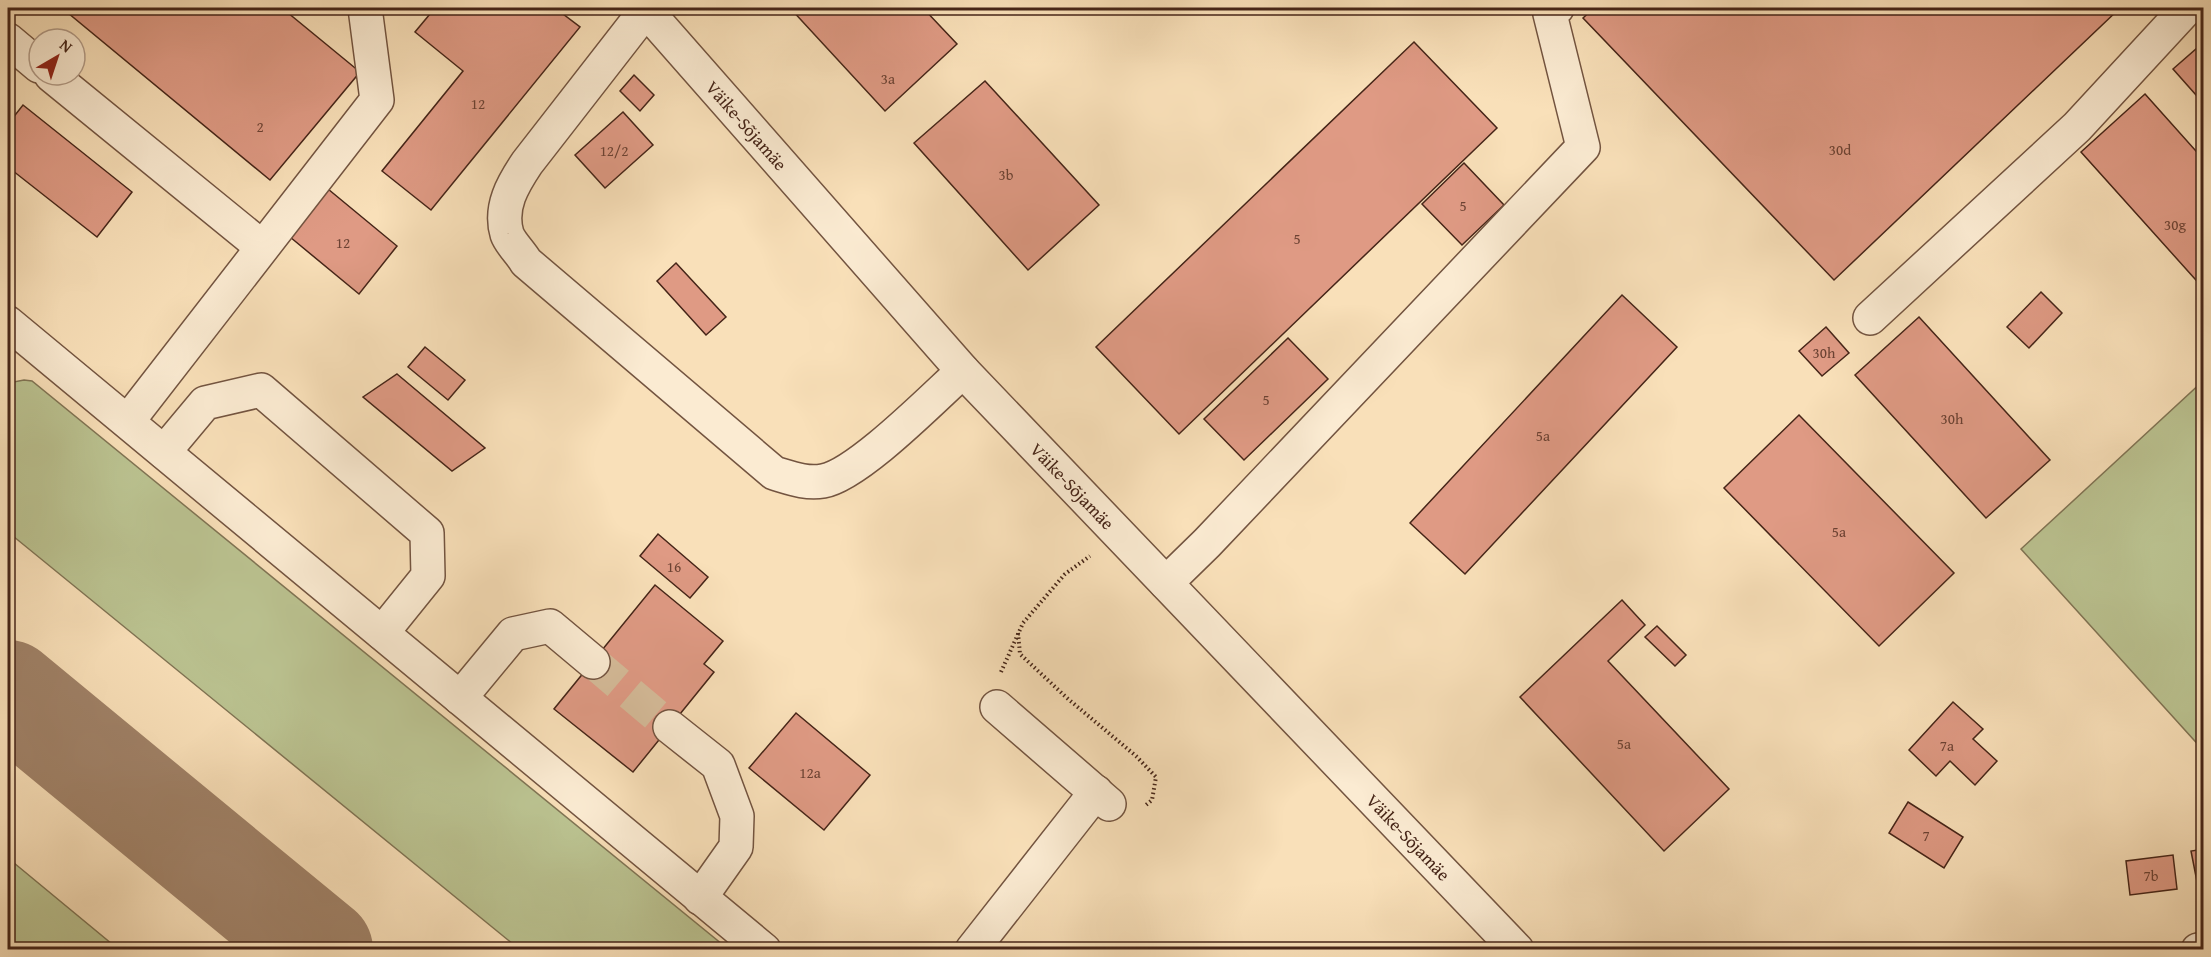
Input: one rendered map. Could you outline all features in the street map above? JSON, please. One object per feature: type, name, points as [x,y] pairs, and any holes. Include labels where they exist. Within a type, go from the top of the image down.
[{"type":"street","points":[[128,421],[377,99],[364,8]]},
{"type":"street","points":[[1166,583],[1207,543],[1583,147],[1550,14],[1557,8]]},
{"type":"street","points":[[1870,318],[2077,127],[2187,8]]},
{"type":"street","points":[[645,9],[512,186],[505,208],[508,235],[526,262],[774,473],[807,483],[826,480],[847,472],[874,451],[963,370]]},
{"type":"street","name":"Väike-Sõjamäe","points":[[645,9],[963,370],[1517,950]]},
{"type":"street","points":[[8,40],[27,56]]},
{"type":"street","points":[[66,87],[262,247]]},
{"type":"street","points":[[8,323],[764,950]]},
{"type":"street","points":[[164,452],[205,403],[261,390],[427,533],[428,576],[382,633]]},
{"type":"street","points":[[460,698],[513,634],[550,626],[593,662]]},
{"type":"street","points":[[972,950],[1103,798],[997,706]]},
{"type":"street","points":[[670,726],[718,765],[737,816],[736,847],[700,898]]},
{"type":"street","points":[[2198,950],[2204,949]]},
{"type":"path","points":[[997,706],[1001,668],[1023,623],[1065,574],[1119,534]]},
{"type":"path","points":[[1018,633],[1020,654],[1067,698],[1136,756],[1156,777],[1152,800],[1136,814],[1103,798]]},
{"type":"green space","points":[[32,381],[728,949],[519,949],[8,532],[8,383]]},
{"type":"green space","points":[[2203,381],[2203,750],[2021,549]]},
{"type":"green space","points":[[8,858],[118,949],[8,949]]},
{"type":"building","points":[[62,8],[282,8],[360,72],[270,180]]},
{"type":"building","points":[[435,8],[555,8],[580,27],[431,210],[382,171],[463,71],[415,32]]},
{"type":"building","points":[[790,8],[923,8],[957,44],[885,111]]},
{"type":"building","points":[[1594,8],[2120,8],[1834,280],[1583,18]]},
{"type":"building","points":[[1414,42],[1497,128],[1179,434],[1096,347]]},
{"type":"building","points":[[2204,42],[2204,104],[2173,69]]},
{"type":"building","points":[[634,75],[654,95],[640,111],[620,91]]},
{"type":"building","points":[[985,81],[1099,205],[1028,270],[914,143]]},
{"type":"building","points":[[2145,94],[2204,160],[2204,289],[2081,152]]},
{"type":"building","points":[[23,105],[132,192],[97,237],[8,167],[8,124]]},
{"type":"building","points":[[623,112],[653,145],[605,188],[575,155]]},
{"type":"building","points":[[1464,163],[1504,205],[1462,245],[1422,204]]},
{"type":"building","points":[[328,189],[397,246],[359,294],[290,237]]},
{"type":"building","points":[[676,263],[726,317],[706,335],[657,281]]},
{"type":"building","points":[[2041,292],[2062,313],[2029,348],[2007,327]]},
{"type":"building","points":[[1622,295],[1677,347],[1465,574],[1410,523]]},
{"type":"building","points":[[1919,317],[2050,460],[1986,518],[1855,375]]},
{"type":"building","points":[[1826,327],[1849,353],[1822,376],[1799,351]]},
{"type":"building","points":[[1288,338],[1328,379],[1244,460],[1204,419]]},
{"type":"building","points":[[425,347],[465,380],[448,400],[408,367]]},
{"type":"building","points":[[397,374],[485,448],[452,471],[363,397]]},
{"type":"building","points":[[1799,415],[1954,573],[1879,646],[1724,488]]},
{"type":"building","points":[[658,534],[708,577],[690,598],[640,556]]},
{"type":"building","points":[[655,585],[723,641],[704,664],[714,672],[633,772],[554,709]]},
{"type":"building","points":[[1622,600],[1645,625],[1608,661],[1729,789],[1664,851],[1520,697]]},
{"type":"building","points":[[1657,626],[1686,655],[1675,666],[1645,637]]},
{"type":"building","points":[[1953,702],[1983,729],[1973,739],[1997,761],[1975,785],[1950,761],[1936,776],[1909,750]]},
{"type":"building","points":[[796,713],[870,775],[824,830],[749,768]]},
{"type":"building","points":[[1908,802],[1963,837],[1944,868],[1889,833]]},
{"type":"building","points":[[2204,849],[2204,886],[2198,887],[2191,851]]},
{"type":"building","points":[[2173,855],[2177,889],[2130,895],[2126,861]]},
{"type":"taxiway","points":[[8,692],[321,950]]},
{"type":"tunnel","points":[[593,662],[670,727]]}]
